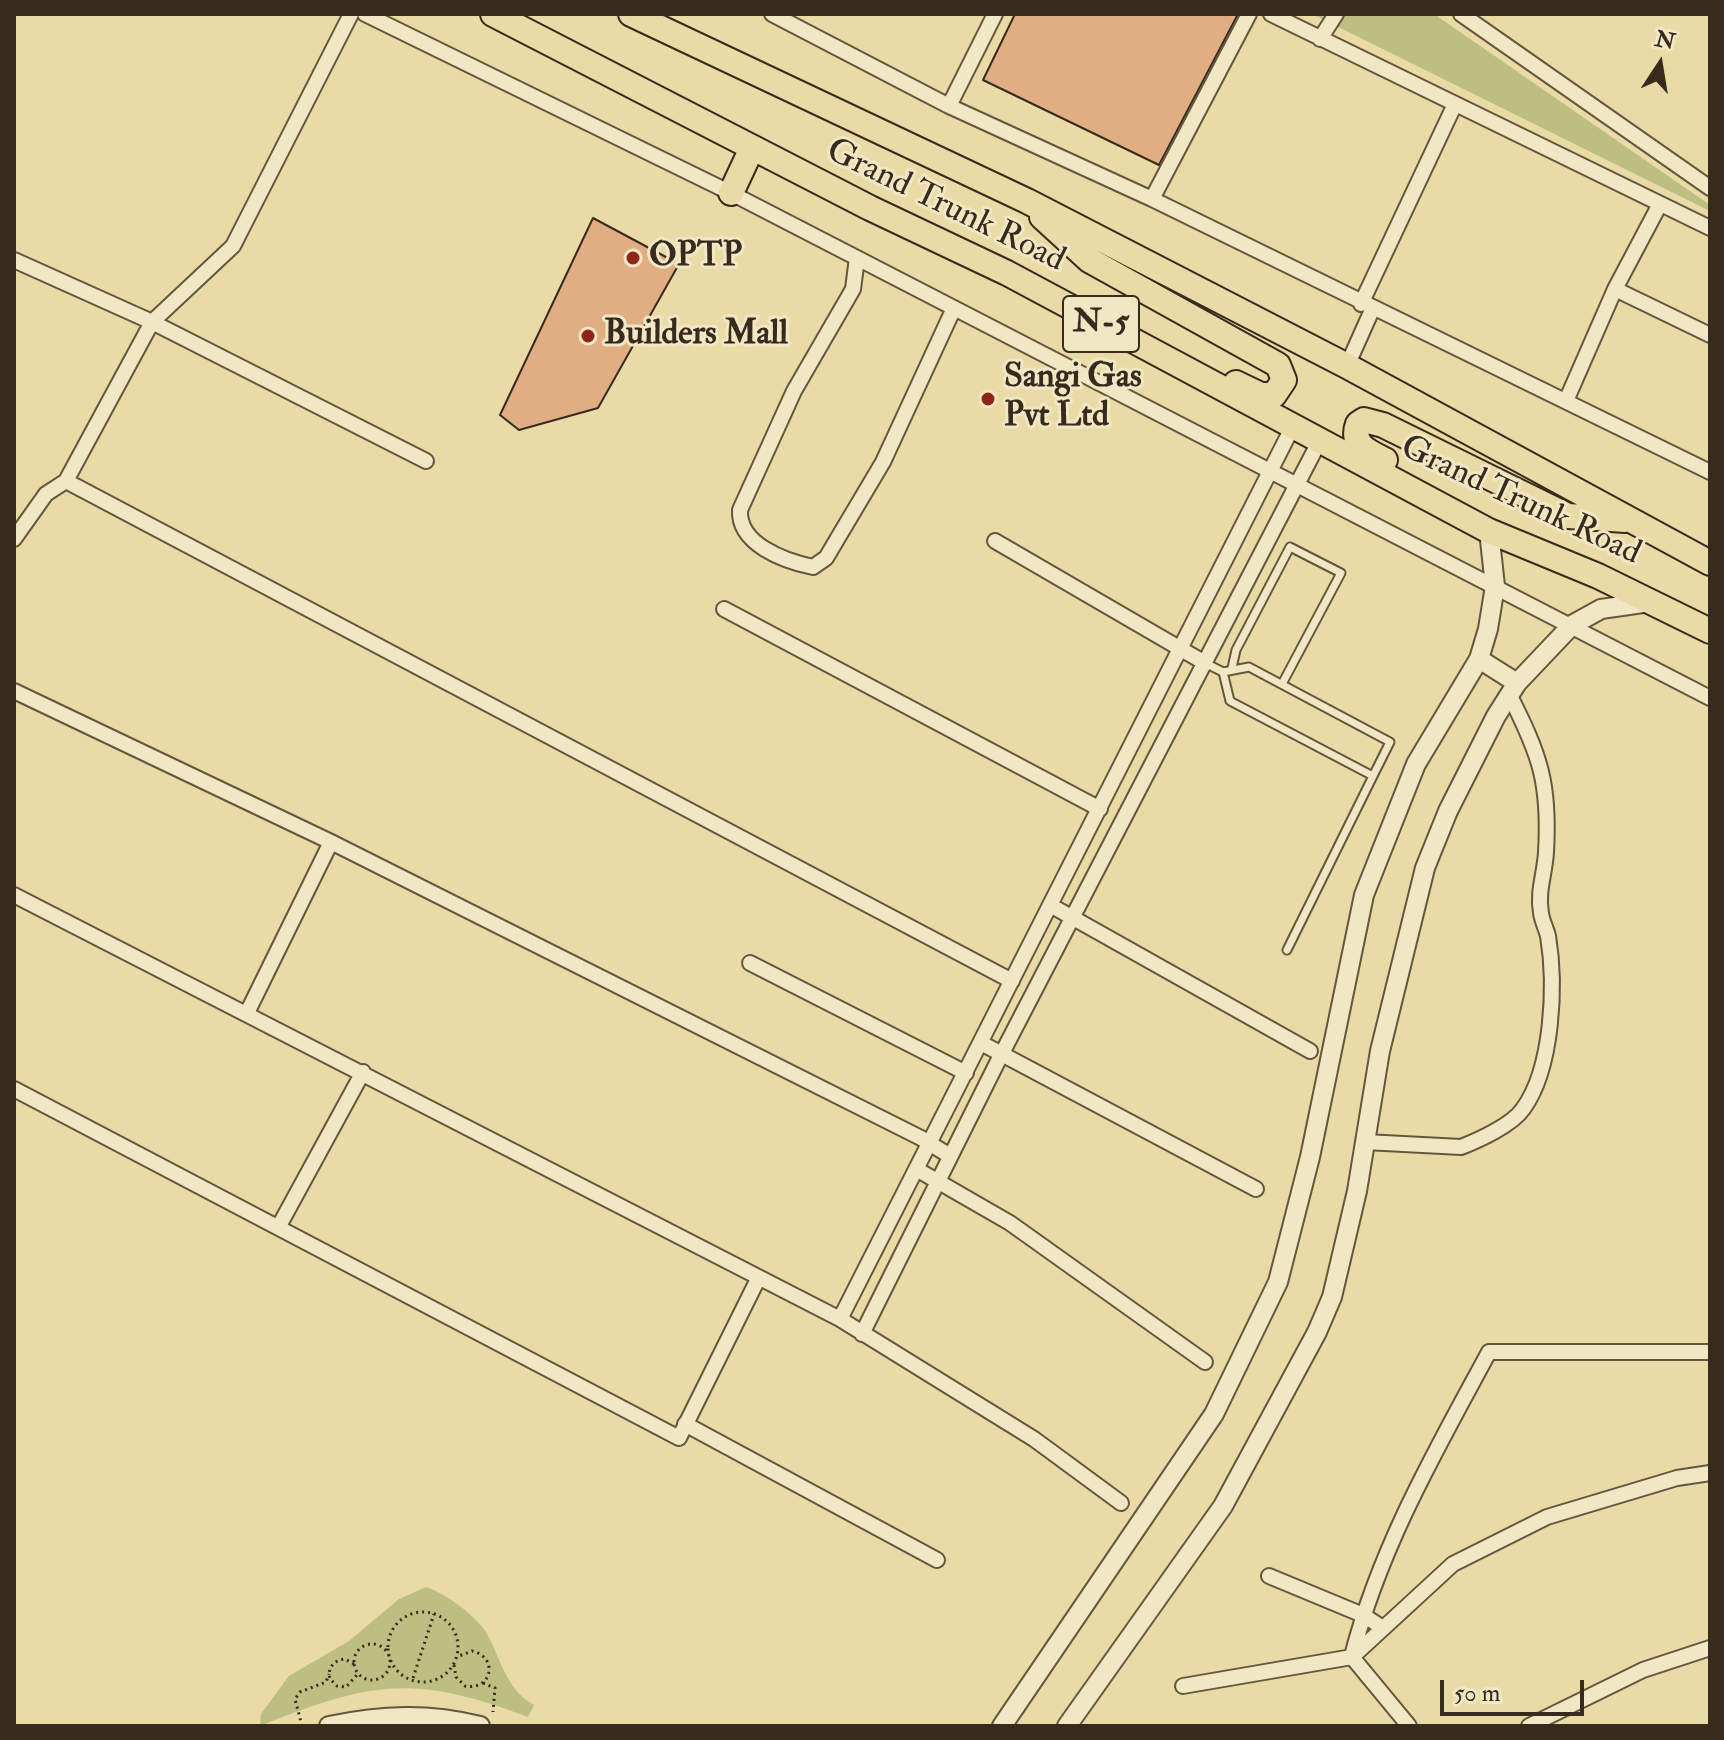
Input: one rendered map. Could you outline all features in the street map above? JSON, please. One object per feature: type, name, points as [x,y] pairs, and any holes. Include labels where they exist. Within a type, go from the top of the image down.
[{"type":"highway","name":"Grand Trunk Road","points":[[493,14],[752,148],[1007,273],[1489,531],[1598,576],[1710,631]]},
{"type":"highway","name":"Grand Trunk Road","points":[[631,14],[1027,201],[1347,366],[1710,563]]},
{"type":"highway","points":[[731,193],[752,148]]},
{"type":"highway","points":[[1007,273],[1082,298],[1261,395],[1274,395],[1281,389],[1284,380],[1278,365],[1089,260],[1027,201]]},
{"type":"highway","points":[[1598,576],[1520,529],[1368,451],[1356,438],[1358,424],[1364,420],[1383,425],[1568,516],[1630,520]]},
{"type":"street","points":[[14,539],[46,494],[66,481],[152,322],[233,246],[351,14]]},
{"type":"street","points":[[365,14],[731,193],[1710,698]]},
{"type":"street","points":[[772,14],[949,106],[1152,199],[1367,307],[1710,472]]},
{"type":"street","points":[[949,106],[995,14]]},
{"type":"street","points":[[1152,199],[1249,14]]},
{"type":"street","points":[[1271,14],[1710,228]]},
{"type":"street","points":[[1320,39],[1336,14]]},
{"type":"street","points":[[1461,14],[1710,188]]},
{"type":"street","points":[[1347,366],[1367,307],[1455,104]]},
{"type":"street","points":[[1566,401],[1615,289],[1660,204]]},
{"type":"street","points":[[857,258],[853,289],[794,391],[740,510],[739,523],[746,536],[776,554],[813,567],[826,558],[883,462],[954,308]]},
{"type":"street","points":[[14,260],[152,322],[426,461]]},
{"type":"street","points":[[1615,289],[1710,335]]},
{"type":"street","points":[[840,1319],[1292,428]]},
{"type":"street","points":[[862,1334],[1000,1055],[1319,442]]},
{"type":"street","points":[[66,481],[1012,981]]},
{"type":"street","points":[[1002,1726],[1214,1414],[1278,1282],[1310,1157],[1364,895],[1416,764],[1479,659],[1493,608],[1495,586],[1489,531]]},
{"type":"street","points":[[995,541],[1205,663]]},
{"type":"street","points":[[1067,1726],[1223,1506],[1304,1358],[1332,1297],[1365,1142],[1380,1051],[1425,868],[1461,785],[1513,689],[1572,625],[1601,609],[1653,602]]},
{"type":"street","points":[[724,609],[1100,809]]},
{"type":"street","points":[[1365,1142],[1461,1147],[1475,1141],[1524,1109],[1542,1066],[1553,983],[1548,934],[1541,913],[1547,823],[1544,780],[1539,753],[1513,689],[1479,659]]},
{"type":"street","points":[[14,691],[331,842],[950,1156]]},
{"type":"street","points":[[247,1013],[331,842]]},
{"type":"street","points":[[14,895],[840,1319],[1034,1439],[1121,1503]]},
{"type":"street","points":[[1050,905],[1310,1051]]},
{"type":"street","points":[[750,963],[966,1073]]},
{"type":"street","points":[[981,1043],[1256,1189]]},
{"type":"street","points":[[279,1226],[363,1072]]},
{"type":"street","points":[[14,1089],[679,1438],[758,1279]]},
{"type":"street","points":[[918,1170],[1010,1223],[1205,1362]]},
{"type":"street","points":[[1352,1657],[1363,1615],[1409,1502],[1489,1352],[1710,1352]]},
{"type":"street","points":[[685,1424],[937,1560]]},
{"type":"street","points":[[1183,1686],[1352,1657],[1453,1564],[1547,1517],[1677,1478],[1710,1473]]},
{"type":"street","points":[[1269,1576],[1363,1615],[1383,1628]]},
{"type":"street","points":[[1529,1726],[1643,1670],[1710,1648]]},
{"type":"street","points":[[1352,1657],[1409,1726]]},
{"type":"street","points":[[329,1726],[399,1715],[486,1721]]},
{"type":"lane","points":[[1232,668],[1236,650],[1290,547],[1341,573],[1282,684]]},
{"type":"lane","points":[[1205,663],[1223,672],[1230,701],[1373,776]]},
{"type":"lane","points":[[1223,672],[1249,667],[1390,742],[1287,950]]},
{"type":"path","points":[[412,1679],[434,1614]]},
{"type":"path","points":[[357,1673],[368,1680],[380,1678],[388,1670],[389,1641],[396,1625],[409,1615],[434,1614],[455,1631],[454,1665],[459,1682],[471,1687],[483,1683],[490,1673],[484,1655],[466,1651],[456,1659]]},
{"type":"path","points":[[329,1674],[333,1683],[341,1687],[354,1682],[357,1673],[355,1656],[367,1645],[379,1646],[399,1671],[412,1679],[435,1679],[454,1665]]},
{"type":"path","points":[[302,1726],[295,1699],[300,1692],[326,1682],[332,1665],[340,1660],[349,1661],[356,1668]]},
{"type":"path","points":[[483,1683],[495,1688],[486,1721]]},
{"type":"green space","points":[[1312,14],[1434,14],[1710,205],[1710,211]]},
{"type":"green space","points":[[426,1587],[450,1599],[481,1625],[510,1682],[534,1705],[528,1717],[454,1694],[393,1688],[333,1700],[260,1726],[261,1714],[289,1676],[349,1641],[399,1599]]},
{"type":"building","points":[[1015,14],[1238,14],[1159,165],[983,80]]},
{"type":"building","name":"Builders Mall","points":[[593,218],[679,264],[598,408],[519,430],[500,415]]},
{"type":"place","name":"OPTP","points":[[633,258]]},
{"type":"place","name":"Builders Mall","points":[[588,336]]},
{"type":"place","name":"Sangi Gas Pvt Ltd","points":[[988,399]]}]
